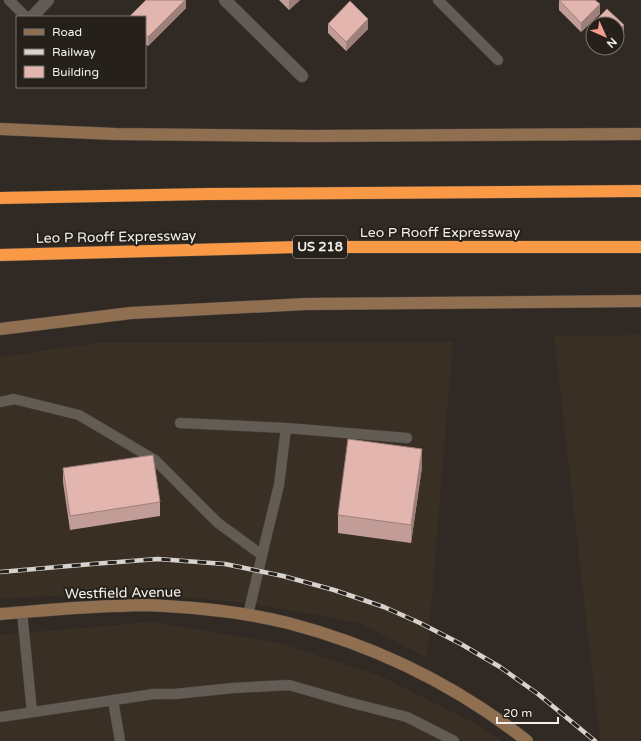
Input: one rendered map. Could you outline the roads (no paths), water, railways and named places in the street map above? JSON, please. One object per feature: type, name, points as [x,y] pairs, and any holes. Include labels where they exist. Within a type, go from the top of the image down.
[{"type":"highway","points":[[0,198],[216,194],[641,191]]},
{"type":"highway","name":"Leo P Rooff Expressway","points":[[0,255],[298,247],[641,247]]},
{"type":"street","points":[[33,16],[48,0]]},
{"type":"street","points":[[225,0],[302,76]]},
{"type":"street","points":[[0,129],[115,134],[304,136],[641,134]]},
{"type":"street","points":[[0,329],[131,313],[306,304],[641,301]]},
{"type":"street","name":"Westfield Avenue","points":[[0,614],[143,605],[191,608],[248,615],[287,623],[379,653],[423,674],[465,697],[527,741]]},
{"type":"lane","points":[[9,0],[25,16]]},
{"type":"lane","points":[[438,0],[498,60]]},
{"type":"lane","points":[[0,402],[14,399],[79,415],[155,460],[218,523],[262,555]]},
{"type":"lane","points":[[180,423],[286,428],[407,438]]},
{"type":"lane","points":[[248,615],[279,486],[286,428]]},
{"type":"lane","points":[[22,612],[32,712]]},
{"type":"lane","points":[[0,717],[154,694],[175,694],[233,688],[289,685],[407,717],[454,741]]},
{"type":"lane","points":[[113,700],[120,741]]},
{"type":"railway","points":[[0,572],[158,559],[225,564],[283,576],[334,590],[384,607],[461,644],[500,667],[538,694],[595,741]]}]
